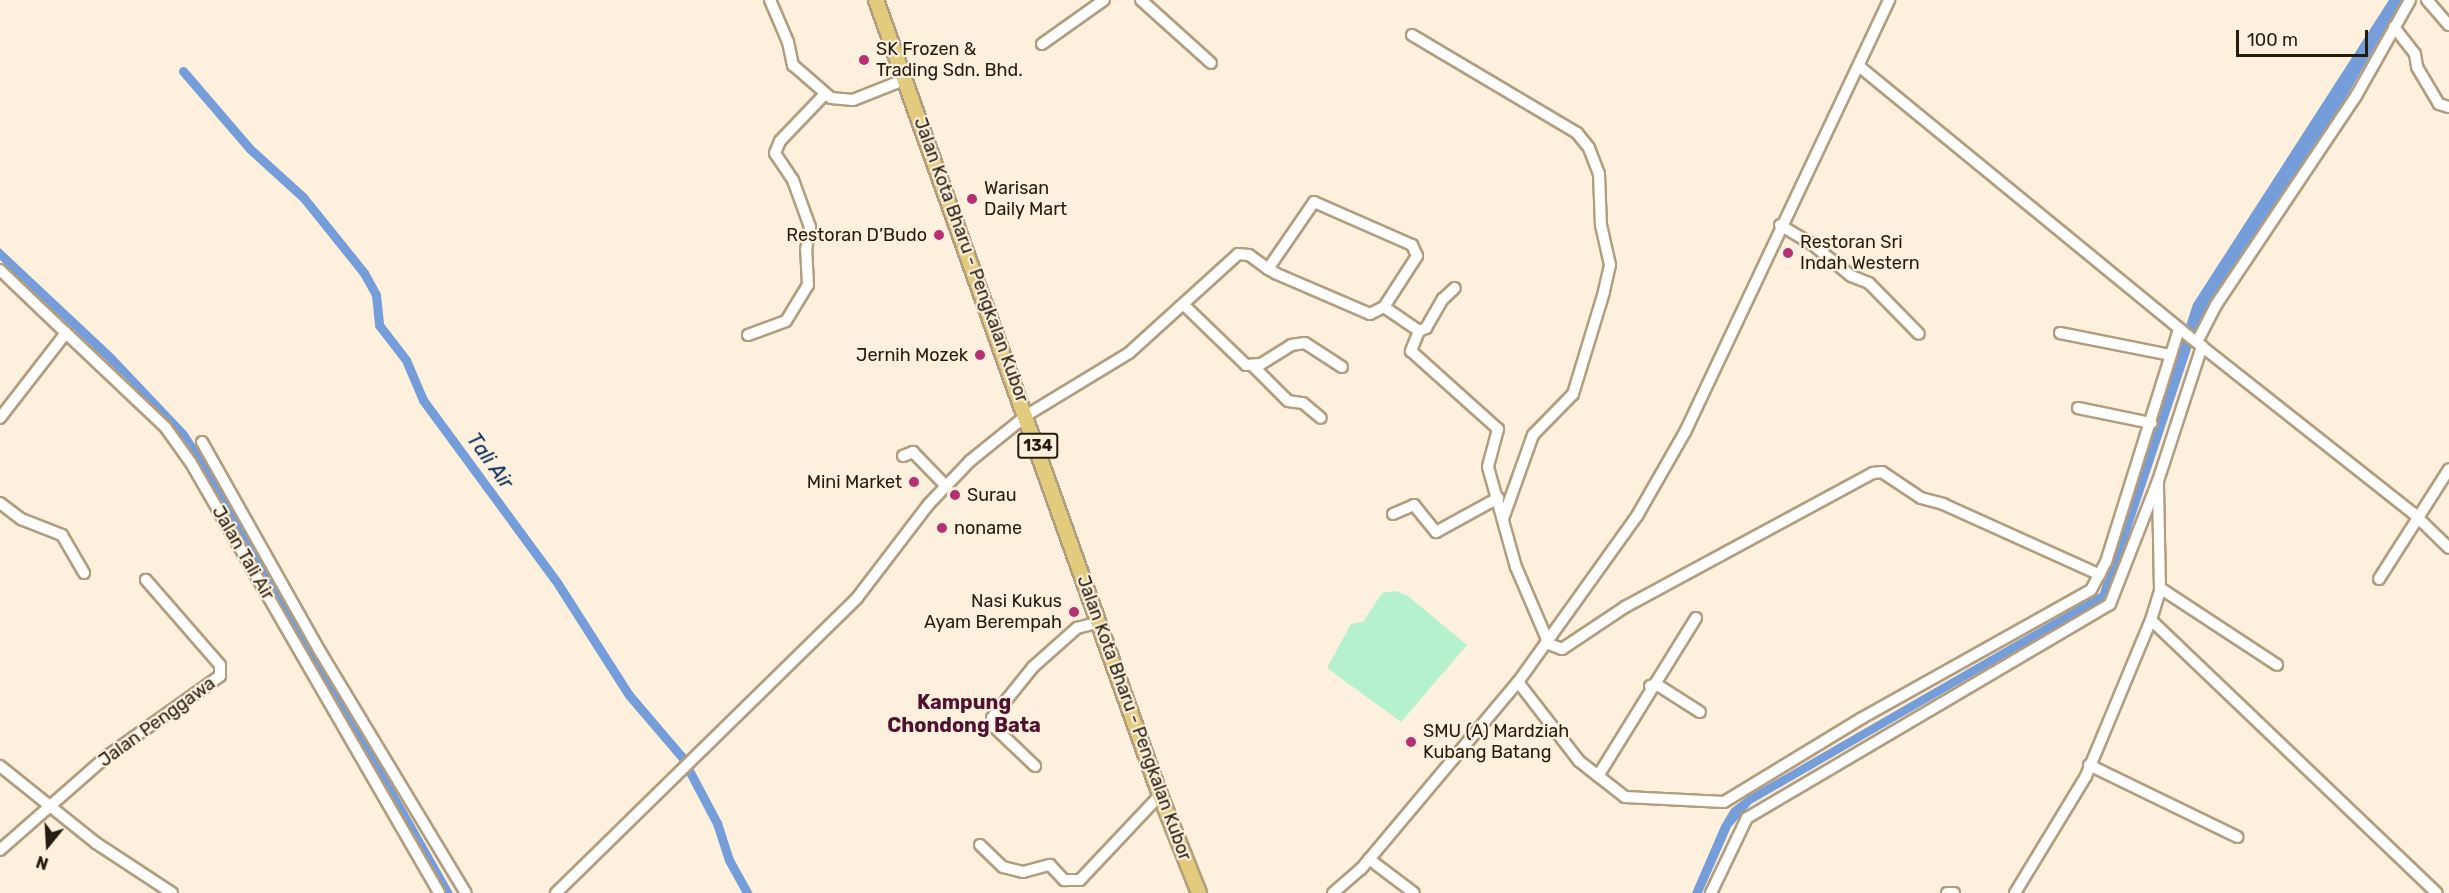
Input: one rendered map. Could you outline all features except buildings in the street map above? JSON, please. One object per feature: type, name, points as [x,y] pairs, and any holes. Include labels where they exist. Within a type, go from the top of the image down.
[{"type":"main road","name":"Jalan Kota Bharu - Pengkalan Kubor","points":[[876,0],[1027,415],[1160,795],[1199,893]]},
{"type":"street","points":[[770,0],[788,42],[793,65],[825,94],[846,101],[906,79]]},
{"type":"street","points":[[1042,44],[1104,0]]},
{"type":"street","points":[[1141,0],[1211,63]]},
{"type":"street","points":[[1333,893],[1369,859],[1518,682],[1549,644],[1612,556],[1685,432],[1780,225],[1860,67],[1889,0]]},
{"type":"street","points":[[1711,893],[1747,818],[2110,604],[2158,481],[2198,343],[2216,305],[2356,96],[2410,0]]},
{"type":"street","points":[[2427,0],[2449,25]]},
{"type":"street","points":[[2394,27],[2415,54],[2417,67],[2439,104],[2449,106]]},
{"type":"street","points":[[1412,35],[1577,133],[1589,148],[1599,174],[1601,225],[1610,265],[1604,292],[1573,394],[1533,435],[1503,520]]},
{"type":"street","points":[[1860,67],[2180,329],[2419,519],[2449,548]]},
{"type":"street","points":[[748,335],[786,321],[808,285],[806,250],[810,226],[793,180],[775,153],[780,141],[825,94]]},
{"type":"street","points":[[556,893],[857,598],[945,485],[1027,415],[1129,354],[1185,306],[1238,254],[1249,255],[1268,269],[1366,314],[1384,307],[1417,259],[1415,249],[1315,202],[1268,269]]},
{"type":"street","points":[[1780,225],[1812,244],[1851,276],[1869,283],[1919,334]]},
{"type":"street","name":"Jalan Tali Air","points":[[0,270],[166,428],[191,463],[439,893]]},
{"type":"street","points":[[1455,288],[1443,298],[1426,328],[1419,331],[1412,351],[1498,429],[1488,465],[1516,567],[1549,644]]},
{"type":"street","points":[[1185,306],[1240,361],[1253,366],[1286,400],[1303,403],[1321,418]]},
{"type":"street","points":[[1384,307],[1419,331]]},
{"type":"street","points":[[1518,682],[1579,761],[1631,799],[1724,802],[1862,718],[2090,591],[2100,575],[2180,329]]},
{"type":"street","points":[[0,418],[66,333]]},
{"type":"street","points":[[2060,333],[2170,354]]},
{"type":"street","points":[[1253,366],[1291,345],[1305,343],[1342,367]]},
{"type":"street","points":[[2078,408],[2151,423]]},
{"type":"street","name":"Jalan Tali Air","points":[[202,442],[321,653],[466,893]]},
{"type":"street","points":[[903,456],[913,452],[945,485]]},
{"type":"street","points":[[2379,579],[2449,469]]},
{"type":"street","points":[[1549,644],[1568,648],[1625,607],[1873,473],[1882,472],[1921,498],[1943,504],[2100,575]]},
{"type":"street","points":[[2015,893],[2086,776],[2151,621],[2160,588],[2158,481]]},
{"type":"street","points":[[1393,514],[1414,505],[1436,532],[1498,498]]},
{"type":"street","points":[[0,503],[19,518],[62,535],[84,573]]},
{"type":"street","name":"Jalan Penggawa","points":[[0,850],[106,757],[221,673],[220,665],[146,580]]},
{"type":"street","points":[[2160,588],[2277,664]]},
{"type":"street","points":[[1598,776],[1641,707],[1650,686],[1696,618]]},
{"type":"street","points":[[2151,621],[2437,893]]},
{"type":"street","points":[[1035,766],[994,727],[992,718],[1032,668],[1077,628],[1099,622]]},
{"type":"street","points":[[1650,686],[1656,684],[1700,712]]},
{"type":"street","points":[[2089,765],[2237,837]]},
{"type":"street","points":[[0,766],[48,806],[172,893]]},
{"type":"street","points":[[980,845],[1005,868],[1023,872],[1050,865],[1064,880],[1080,880],[1160,795]]},
{"type":"street","points":[[1369,859],[1412,893]]},
{"type":"street","points":[[1947,893],[1954,893]]},
{"type":"green space","points":[[1396,591],[1408,596],[1467,645],[1401,722],[1327,668],[1351,624],[1363,622],[1382,593]]},
{"type":"water","points":[[2389,0],[2402,0],[2329,127],[2249,245],[2196,334],[2108,598],[1751,804],[1731,827],[1702,893],[1692,893],[1721,826],[1731,809],[1748,796],[2100,593],[2193,304]]},
{"type":"water","points":[[0,248],[113,354],[187,432],[236,509],[453,893],[445,893],[190,452],[130,383],[0,260]]},
{"type":"waterway","name":"Tali Air","points":[[183,71],[250,149],[303,197],[364,273],[376,295],[379,325],[406,360],[423,400],[558,584],[629,695],[682,757],[717,823],[729,860],[747,893]]},
{"type":"place","name":"SK Frozen & Trading Sdn. Bhd.","points":[[864,60]]},
{"type":"place","name":"Warisan Daily Mart","points":[[972,199]]},
{"type":"place","name":"Restoran D’Budo","points":[[939,235]]},
{"type":"place","name":"Restoran Sri Indah Western","points":[[1788,253]]},
{"type":"place","name":"Jernih Mozek","points":[[980,355]]},
{"type":"place","name":"Mini Market","points":[[914,482]]},
{"type":"place","name":"Surau","points":[[955,495]]},
{"type":"place","name":"noname","points":[[942,528]]},
{"type":"place","name":"Nasi Kukus Ayam Berempah","points":[[1074,612]]},
{"type":"place","name":"SMU (A) Mardziah Kubang Batang","points":[[1411,742]]},
{"type":"district","name":"Kampung Chondong Bata","points":[[964,714]]}]
